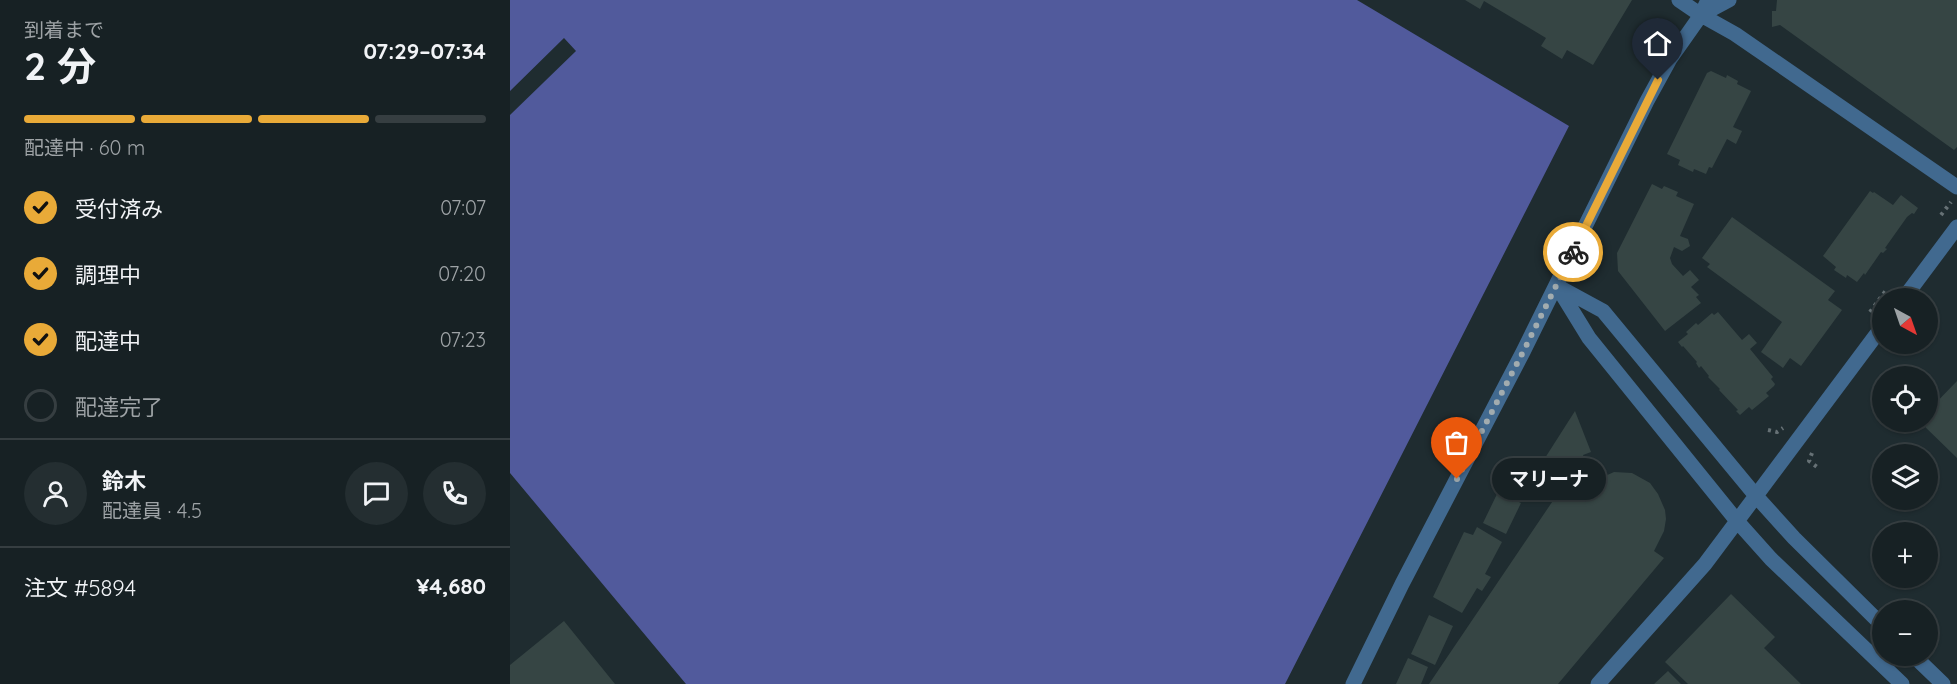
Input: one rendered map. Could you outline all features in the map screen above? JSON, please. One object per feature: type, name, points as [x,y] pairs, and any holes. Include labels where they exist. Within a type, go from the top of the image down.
[{"type":"street","points":[[1679,0],[1735,34],[1957,187]]},
{"type":"street","points":[[1353,684],[1402,584],[1557,286],[1647,101],[1670,59],[1701,15],[1708,0]]},
{"type":"street","points":[[1701,15],[1729,0]]},
{"type":"street","points":[[1912,288],[1957,228]]},
{"type":"street","points":[[1557,286],[1603,311],[1756,496],[1794,538],[1872,615]]},
{"type":"street","points":[[1557,286],[1589,338],[1737,521],[1771,558],[1902,684]]},
{"type":"street","points":[[1598,684],[1706,564],[1872,340]]},
{"type":"street","points":[[1924,666],[1943,684]]},
{"type":"path","points":[[1937,220],[1957,194]]},
{"type":"path","points":[[1768,430],[1777,432]]},
{"type":"path","points":[[1809,461],[1817,467]]},
{"type":"water","points":[[510,0],[1357,0],[1569,126],[1285,684],[686,684],[510,473],[510,115],[576,51],[564,38],[510,91]]},
{"type":"building","points":[[1465,0],[1632,0],[1593,65],[1567,50],[1562,59],[1541,46],[1546,38],[1484,1],[1480,9]]},
{"type":"building","points":[[1777,0],[1957,0],[1957,147],[1954,150],[1780,25],[1772,27],[1772,11],[1776,11]]},
{"type":"building","points":[[1711,71],[1726,78],[1727,75],[1738,81],[1737,84],[1751,91],[1733,127],[1742,131],[1736,144],[1727,139],[1712,168],[1709,167],[1706,174],[1694,169],[1693,172],[1678,165],[1680,160],[1667,154],[1707,73]]},
{"type":"building","points":[[1652,184],[1662,189],[1664,186],[1678,192],[1676,196],[1694,204],[1680,236],[1688,239],[1690,246],[1682,251],[1674,247],[1670,258],[1672,264],[1683,276],[1690,270],[1699,280],[1691,287],[1699,295],[1696,297],[1701,303],[1665,331],[1618,271],[1617,253]]},
{"type":"building","points":[[1870,191],[1893,205],[1901,195],[1918,208],[1914,214],[1907,217],[1885,248],[1887,249],[1881,252],[1865,275],[1864,273],[1857,282],[1834,270],[1836,267],[1823,256]]},
{"type":"building","points":[[1732,217],[1835,291],[1828,300],[1842,310],[1801,366],[1790,358],[1783,368],[1761,352],[1782,322],[1707,267],[1710,264],[1702,258]]},
{"type":"building","points":[[1718,312],[1742,340],[1749,334],[1757,343],[1750,349],[1773,377],[1771,379],[1775,384],[1766,393],[1769,396],[1752,410],[1749,407],[1740,415],[1701,366],[1699,368],[1697,362],[1678,342],[1696,323],[1698,325],[1712,313],[1714,315]]},
{"type":"building","points":[[1957,381],[1957,458],[1930,432],[1938,432],[1938,401]]},
{"type":"building","points":[[1575,411],[1591,452],[1583,455],[1594,481],[1614,472],[1632,473],[1650,483],[1658,494],[1666,519],[1664,531],[1654,551],[1664,558],[1558,684],[1429,684],[1571,474],[1545,458]]},
{"type":"building","points":[[1498,492],[1521,503],[1506,534],[1483,523]]},
{"type":"building","points":[[1477,527],[1502,542],[1485,574],[1491,577],[1482,591],[1477,588],[1462,613],[1433,597],[1464,532],[1473,535]]},
{"type":"building","points":[[1731,594],[1775,637],[1764,648],[1801,684],[1688,684],[1665,662]]},
{"type":"building","points":[[1429,615],[1453,626],[1435,665],[1411,654]]},
{"type":"building","points":[[564,621],[615,684],[510,684],[510,665]]},
{"type":"building","points":[[1408,658],[1428,667],[1421,684],[1396,684]]},
{"type":"building","points":[[1668,671],[1681,684],[1654,684]]},
{"type":"way so far","points":[[1457,479],[1573,252]]},
{"type":"place","name":"マリーナ","points":[[1457,479]]},
{"type":"route","points":[[1573,252],[1658,80]]}]
